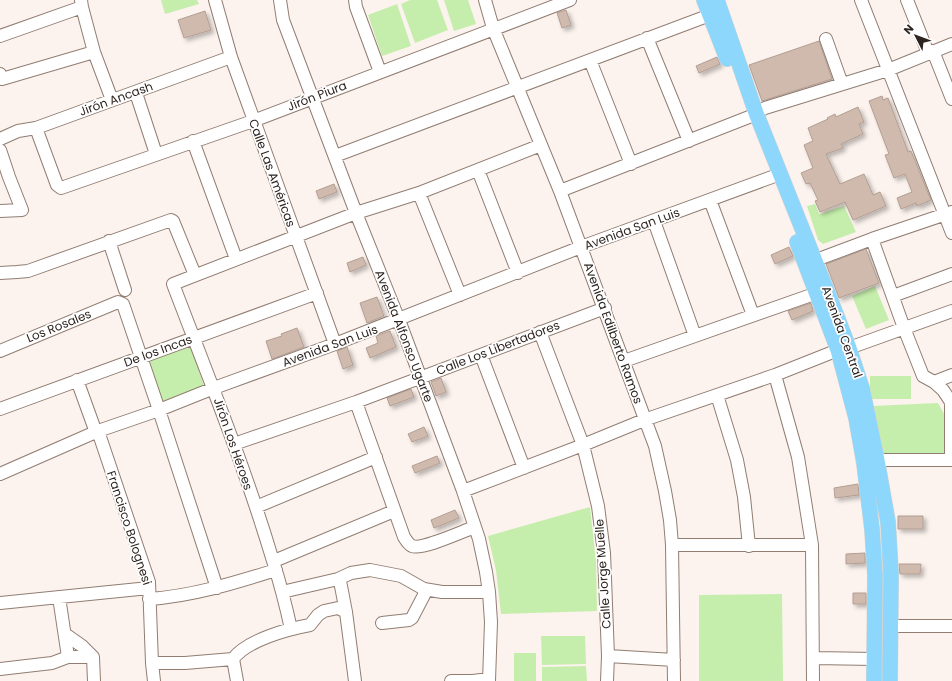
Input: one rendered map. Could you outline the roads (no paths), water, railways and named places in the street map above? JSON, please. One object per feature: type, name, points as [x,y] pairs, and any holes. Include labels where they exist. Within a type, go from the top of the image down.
[{"type":"main road","name":"Avenida Central","points":[[704,0],[816,260],[843,349]]},
{"type":"main road","name":"Avenida Central","points":[[717,0],[772,177],[817,293],[862,388],[870,461],[875,575],[874,681]]},
{"type":"main road","name":"Avenida Central","points":[[870,461],[888,522],[891,573],[890,681]]},
{"type":"street","name":"Calle Las Américas","points":[[215,0],[231,58],[335,344]]},
{"type":"street","name":"Avenida Alfonso Ugarte","points":[[280,0],[283,20],[356,213],[399,320],[479,538],[489,592],[491,622],[489,680]]},
{"type":"street","points":[[355,0],[356,7],[380,72]]},
{"type":"street","name":"Avenida Edilberto Ramos","points":[[485,0],[493,28],[560,191],[605,308],[644,420],[655,446],[666,491],[672,544],[674,681]]},
{"type":"street","name":"Jirón Piura","points":[[36,128],[57,185],[61,188],[253,120],[380,72],[554,3],[570,0]]},
{"type":"street","points":[[861,0],[888,70],[949,213],[952,233]]},
{"type":"street","points":[[907,0],[952,99]]},
{"type":"street","points":[[0,36],[81,4],[94,52],[112,100]]},
{"type":"street","points":[[335,156],[710,15]]},
{"type":"street","points":[[647,38],[689,141]]},
{"type":"street","points":[[826,39],[842,84]]},
{"type":"street","points":[[560,191],[689,141],[753,115],[765,108],[888,70],[952,44]]},
{"type":"street","points":[[1,77],[94,52]]},
{"type":"street","name":"Jirón Ancash","points":[[0,139],[18,131],[36,128],[231,58]]},
{"type":"street","points":[[590,60],[631,164]]},
{"type":"street","points":[[136,92],[156,154]]},
{"type":"street","points":[[193,141],[236,259]]},
{"type":"street","points":[[0,273],[28,270],[171,220],[173,221],[195,276],[295,236],[356,213],[419,193],[541,145]]},
{"type":"street","points":[[0,150],[22,210],[0,211]]},
{"type":"street","points":[[478,170],[518,273]]},
{"type":"street","name":"Avenida San Luis","points":[[0,474],[98,431],[159,410],[214,388],[399,320],[581,247],[772,177]]},
{"type":"street","points":[[419,193],[460,295]]},
{"type":"street","points":[[710,200],[753,315]]},
{"type":"street","points":[[816,260],[949,213]]},
{"type":"street","points":[[654,221],[695,336]]},
{"type":"street","points":[[870,461],[952,460],[951,402],[943,390],[934,382],[923,376],[872,239]]},
{"type":"street","points":[[109,242],[125,290]]},
{"type":"street","points":[[893,296],[952,274]]},
{"type":"street","name":"Jirón Los Héroes","points":[[195,276],[173,284],[214,388],[256,507],[275,566],[292,629]]},
{"type":"street","name":"De los Incas","points":[[0,409],[317,293]]},
{"type":"street","points":[[624,361],[817,293]]},
{"type":"street","name":"Los Rosales","points":[[0,351],[118,302],[122,304],[142,358]]},
{"type":"street","name":"Calle Los Libertadores","points":[[234,444],[356,402],[605,308]]},
{"type":"street","points":[[463,491],[644,420],[952,311]]},
{"type":"street","name":"Calle Jorge Muelle","points":[[540,332],[583,445],[598,506],[604,553],[608,656],[607,681]]},
{"type":"street","points":[[481,355],[524,468]]},
{"type":"street","points":[[142,358],[217,588]]},
{"type":"street","points":[[774,375],[798,457],[812,545],[813,681]]},
{"type":"street","points":[[934,382],[952,375]]},
{"type":"street","name":"Francisco Bolognesi","points":[[77,380],[94,427],[98,431],[148,582],[154,681]]},
{"type":"street","points":[[717,395],[737,460],[744,496],[749,546]]},
{"type":"street","points":[[356,402],[394,511],[404,537],[408,543],[412,546],[422,546],[475,527]]},
{"type":"street","points":[[256,507],[376,457]]},
{"type":"street","points":[[0,604],[59,597],[149,594],[165,598],[217,588],[275,566],[394,511]]},
{"type":"street","points":[[672,544],[749,546],[812,545]]},
{"type":"street","points":[[282,592],[338,579],[351,573],[370,570],[401,576],[424,589],[442,592],[489,592]]},
{"type":"street","points":[[338,579],[342,584],[355,681]]},
{"type":"street","points":[[382,623],[409,620],[412,618],[424,594],[424,589]]},
{"type":"street","points":[[59,597],[68,657]]},
{"type":"street","points":[[152,663],[185,663],[233,659],[241,650],[261,640],[292,629],[310,625],[318,615],[324,611],[338,608],[346,612]]},
{"type":"street","points":[[890,626],[952,626]]},
{"type":"street","points":[[65,634],[82,646],[92,657],[94,681]]},
{"type":"street","points":[[608,656],[674,660]]},
{"type":"street","points":[[0,669],[52,663],[68,657],[92,657]]},
{"type":"street","points":[[814,658],[874,659]]},
{"type":"street","points":[[233,659],[237,681]]},
{"type":"street","points":[[451,681],[489,680]]}]
